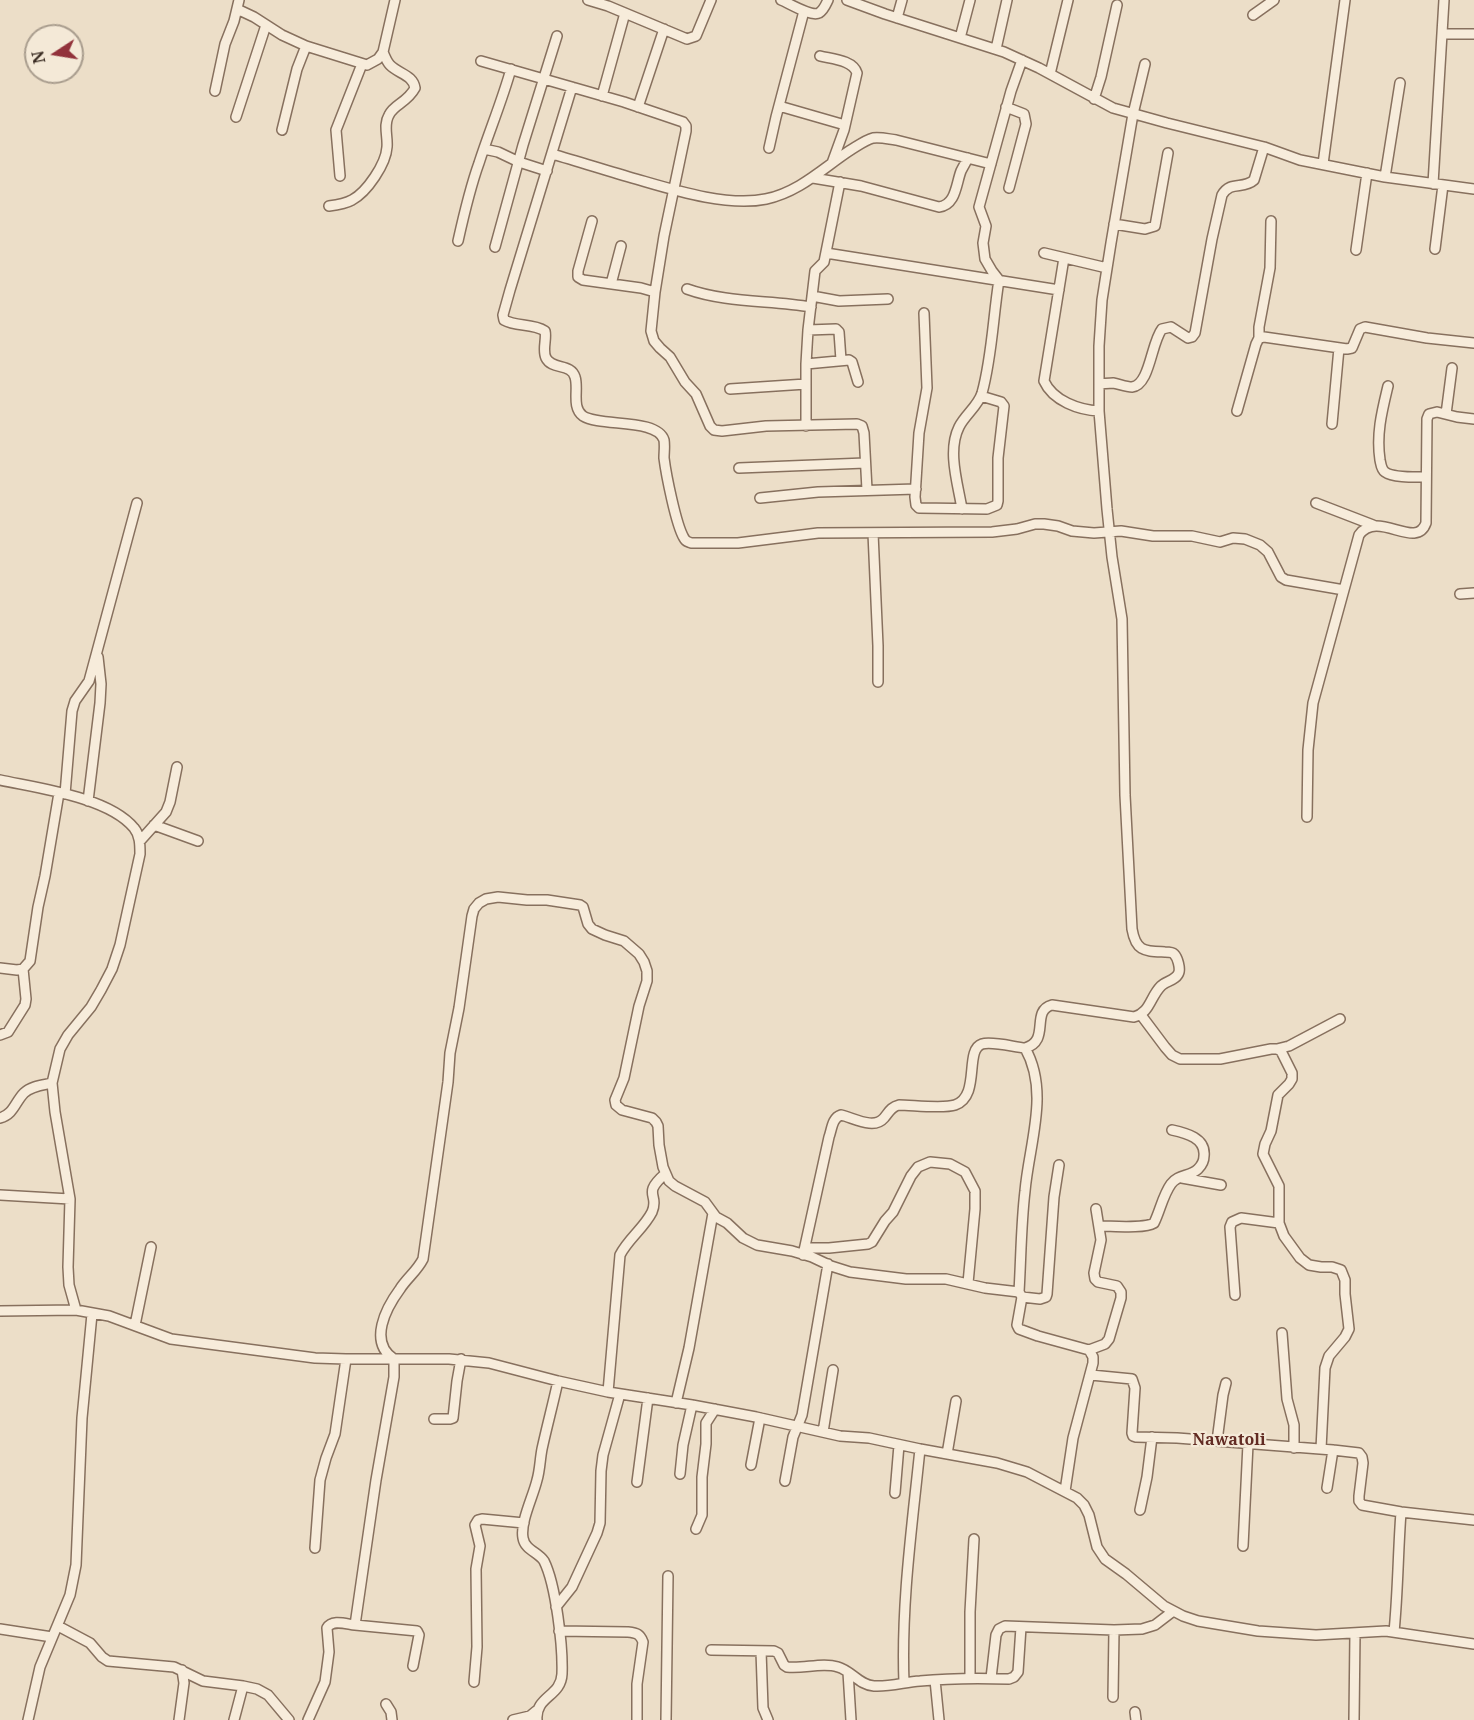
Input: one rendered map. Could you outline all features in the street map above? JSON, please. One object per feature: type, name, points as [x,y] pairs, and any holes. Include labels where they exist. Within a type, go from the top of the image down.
[{"type":"street","points":[[215,91],[225,44],[238,5],[282,35],[306,46],[367,65],[373,63],[383,52],[395,0]]},
{"type":"street","points":[[588,0],[687,39],[696,36],[711,0]]},
{"type":"street","points":[[780,0],[814,14],[823,10],[828,0]]},
{"type":"street","points":[[847,0],[996,49],[1084,91],[1094,99],[1113,108],[1264,147],[1287,156],[1385,177],[1474,189]]},
{"type":"street","points":[[897,18],[902,0]]},
{"type":"street","points":[[960,38],[970,0]]},
{"type":"street","points":[[996,49],[1007,0]]},
{"type":"street","points":[[1050,74],[1068,0]]},
{"type":"street","points":[[1253,15],[1274,0]]},
{"type":"street","points":[[1323,164],[1345,0]]},
{"type":"street","points":[[1435,249],[1444,0]]},
{"type":"street","points":[[1094,99],[1117,5]]},
{"type":"street","points":[[769,148],[804,11]]},
{"type":"street","points":[[602,96],[625,13]]},
{"type":"street","points":[[236,117],[266,25]]},
{"type":"street","points":[[638,107],[664,29]]},
{"type":"street","points":[[1442,34],[1474,34]]},
{"type":"street","points":[[495,247],[557,36]]},
{"type":"street","points":[[282,130],[295,76],[306,46]]},
{"type":"street","points":[[329,206],[353,200],[379,171],[387,147],[388,116],[392,110],[406,101],[415,88],[414,82],[408,76],[389,64],[383,52]]},
{"type":"street","points":[[820,56],[851,65],[857,73],[846,124],[831,164]]},
{"type":"street","points":[[962,509],[955,462],[955,438],[960,426],[981,396],[999,280],[985,259],[983,243],[986,226],[979,207],[1006,107],[1022,60]]},
{"type":"street","points":[[481,61],[638,107],[679,120],[686,126],[663,236],[651,331],[654,341],[670,357],[685,382],[696,394],[714,430],[766,426],[857,424],[862,426],[867,490]]},
{"type":"street","points":[[340,176],[336,130],[362,64]]},
{"type":"street","points":[[804,1251],[827,1147],[837,1117],[841,1115],[872,1124],[883,1120],[893,1106],[948,1107],[957,1104],[968,1094],[977,1048],[981,1044],[1025,1048],[1036,1043],[1039,1038],[1042,1011],[1052,1005],[1134,1017],[1141,1015],[1161,985],[1177,976],[1179,971],[1178,960],[1174,954],[1143,950],[1137,945],[1132,929],[1125,795],[1123,635],[1109,532],[1099,411],[1102,300],[1133,114],[1145,64]]},
{"type":"street","points":[[458,241],[472,185],[511,69]]},
{"type":"street","points":[[1385,177],[1400,83]]},
{"type":"street","points":[[572,87],[510,290],[503,315],[504,320],[545,331],[546,357],[550,362],[571,370],[574,374],[577,407],[585,417],[642,426],[660,433],[663,438],[665,464],[675,508],[686,541],[691,543],[738,543],[818,534],[992,532],[1035,524],[1058,526],[1072,531],[1192,536],[1220,542],[1233,538],[1245,539],[1260,545],[1268,552],[1281,577],[1286,580],[1344,590]]},
{"type":"street","points":[[778,106],[846,124]]},
{"type":"street","points":[[1006,107],[1024,114],[1026,124],[1009,188]]},
{"type":"street","points":[[552,154],[673,190],[745,201],[764,200],[799,187],[871,139],[882,138],[991,164]]},
{"type":"street","points":[[1098,384],[1113,383],[1133,387],[1138,385],[1145,376],[1153,347],[1162,329],[1172,327],[1188,338],[1195,333],[1222,195],[1231,186],[1246,185],[1254,180],[1264,147]]},
{"type":"street","points":[[484,149],[504,154],[519,162],[547,171]]},
{"type":"street","points":[[1114,224],[1145,229],[1155,226],[1168,153]]},
{"type":"street","points":[[813,178],[886,192],[943,207],[956,191],[960,173],[968,158]]},
{"type":"street","points":[[1356,250],[1367,173]]},
{"type":"street","points":[[806,426],[806,364],[815,271],[824,262],[840,182]]},
{"type":"street","points":[[592,221],[578,271],[579,277],[583,280],[655,292]]},
{"type":"street","points":[[1237,411],[1259,338],[1270,268],[1271,221]]},
{"type":"street","points":[[611,284],[621,246]]},
{"type":"street","points":[[826,253],[1059,290]]},
{"type":"street","points":[[1044,253],[1107,268]]},
{"type":"street","points":[[1064,258],[1044,381],[1047,388],[1067,403],[1099,411]]},
{"type":"street","points":[[687,289],[709,296],[784,302],[811,307]]},
{"type":"street","points":[[812,296],[839,301],[888,299]]},
{"type":"street","points":[[924,313],[927,388],[919,433],[916,505],[919,508],[992,508],[997,505],[998,459],[1004,406],[1001,402],[981,396]]},
{"type":"street","points":[[1259,338],[1276,338],[1352,348],[1360,329],[1365,327],[1474,343]]},
{"type":"street","points":[[808,330],[836,329],[839,332],[841,360]]},
{"type":"street","points":[[1332,424],[1339,348]]},
{"type":"street","points":[[806,364],[841,360],[852,362],[858,382]]},
{"type":"street","points":[[1446,414],[1452,368]]},
{"type":"street","points":[[730,389],[806,384]]},
{"type":"street","points":[[1388,386],[1378,434],[1382,469],[1393,476],[1426,477]]},
{"type":"street","points":[[1316,503],[1373,525],[1413,533],[1420,532],[1426,523],[1427,419],[1429,414],[1432,412],[1474,419]]},
{"type":"street","points":[[739,468],[865,463]]},
{"type":"street","points":[[760,498],[818,492],[916,489]]},
{"type":"street","points":[[0,968],[23,969],[30,960],[38,907],[62,794],[72,711],[75,701],[89,681],[98,654],[137,503]]},
{"type":"street","points":[[1307,817],[1308,750],[1313,703],[1359,535],[1364,528],[1373,525]]},
{"type":"street","points":[[873,533],[878,682]]},
{"type":"street","points":[[1460,594],[1474,593]]},
{"type":"street","points":[[88,801],[100,703],[98,654]]},
{"type":"street","points":[[140,841],[166,812],[177,767]]},
{"type":"street","points":[[0,780],[106,807],[135,828],[140,841],[140,854],[120,945],[112,969],[91,1007],[68,1035],[60,1049],[52,1083],[70,1199],[68,1276],[76,1310]]},
{"type":"street","points":[[154,825],[198,841]]},
{"type":"street","points":[[394,1359],[383,1349],[382,1324],[399,1291],[423,1259],[450,1053],[472,916],[474,909],[486,899],[504,897],[580,905],[592,928],[624,941],[639,954],[647,970],[647,981],[639,1006],[624,1078],[615,1100],[622,1110],[652,1118],[656,1122],[665,1174],[675,1186],[705,1202],[713,1213],[749,1242],[804,1251],[872,1242],[893,1212],[914,1171],[922,1164],[930,1162],[950,1164],[965,1172],[975,1191],[968,1283]]},
{"type":"street","points":[[0,1035],[8,1032],[25,1005],[23,969]]},
{"type":"street","points":[[1141,1015],[1172,1055],[1180,1059],[1220,1059],[1277,1049],[1289,1046],[1340,1019]]},
{"type":"street","points":[[1025,1048],[1035,1070],[1037,1089],[1035,1133],[1025,1190],[1018,1329],[1089,1350],[1105,1344],[1109,1339],[1121,1292],[1117,1286],[1098,1282],[1095,1279],[1094,1273],[1101,1246],[1096,1209]]},
{"type":"street","points":[[1277,1049],[1287,1062],[1292,1079],[1278,1095],[1271,1131],[1263,1154],[1279,1186],[1279,1223],[1284,1236],[1300,1258],[1309,1265],[1341,1270],[1345,1280],[1349,1329],[1329,1356],[1325,1368],[1321,1449]]},
{"type":"street","points":[[0,1118],[10,1113],[24,1092],[52,1083]]},
{"type":"street","points":[[1099,1226],[1149,1226],[1154,1223],[1169,1188],[1178,1178],[1198,1169],[1203,1162],[1202,1145],[1186,1133],[1172,1130]]},
{"type":"street","points":[[804,1251],[812,1257],[850,1272],[906,1280],[946,1279],[1040,1299],[1046,1297],[1054,1197],[1059,1165]]},
{"type":"street","points":[[608,1392],[621,1255],[624,1247],[652,1211],[654,1204],[652,1189],[665,1174]]},
{"type":"street","points":[[1178,1178],[1221,1185]]},
{"type":"street","points":[[0,1195],[70,1199]]},
{"type":"street","points":[[676,1403],[689,1348],[713,1213]]},
{"type":"street","points":[[1235,1295],[1230,1227],[1232,1222],[1241,1218],[1279,1223]]},
{"type":"street","points":[[135,1325],[151,1247]]},
{"type":"street","points":[[785,1480],[793,1437],[806,1394],[828,1264]]},
{"type":"street","points":[[0,1311],[76,1310],[109,1316],[158,1335],[178,1340],[261,1352],[346,1359],[461,1359],[511,1368],[608,1392],[715,1409],[846,1437],[869,1438],[1014,1467],[1077,1498],[1089,1515],[1097,1547],[1105,1559],[1172,1612],[1197,1621],[1258,1631],[1316,1635],[1394,1632],[1474,1644]]},
{"type":"street","points":[[28,1720],[40,1667],[70,1595],[76,1565],[82,1418],[92,1314]]},
{"type":"street","points":[[1282,1333],[1287,1399],[1294,1425],[1294,1448]]},
{"type":"street","points":[[1065,1491],[1073,1438],[1094,1358],[1089,1350]]},
{"type":"street","points":[[315,1548],[320,1480],[337,1427],[346,1359]]},
{"type":"street","points":[[355,1625],[394,1377],[394,1359]]},
{"type":"street","points":[[434,1419],[453,1418],[461,1359]]},
{"type":"street","points":[[823,1432],[833,1370]]},
{"type":"street","points":[[1091,1375],[1132,1379],[1135,1388],[1132,1410],[1133,1436],[1359,1453],[1362,1457],[1363,1469],[1359,1496],[1362,1505],[1474,1521]]},
{"type":"street","points":[[513,1720],[537,1716],[539,1705],[560,1685],[562,1676],[554,1590],[542,1559],[525,1544],[522,1536],[538,1477],[558,1381]]},
{"type":"street","points":[[1217,1442],[1226,1383]]},
{"type":"street","points":[[556,1608],[572,1587],[600,1523],[603,1455],[620,1394]]},
{"type":"street","points":[[637,1482],[648,1398]]},
{"type":"street","points":[[947,1454],[956,1401]]},
{"type":"street","points":[[680,1473],[683,1445],[692,1405]]},
{"type":"street","points":[[696,1529],[701,1518],[705,1427],[715,1409]]},
{"type":"street","points":[[751,1466],[760,1418]]},
{"type":"street","points":[[1140,1510],[1152,1437]]},
{"type":"street","points":[[1243,1546],[1248,1443]]},
{"type":"street","points":[[895,1493],[899,1445]]},
{"type":"street","points":[[904,1683],[906,1585],[920,1449]]},
{"type":"street","points":[[1327,1488],[1333,1450]]},
{"type":"street","points":[[1394,1632],[1401,1512]]},
{"type":"street","points":[[474,1682],[477,1647],[476,1569],[480,1545],[475,1524],[482,1519],[524,1523]]},
{"type":"street","points":[[970,1678],[970,1612],[974,1539]]},
{"type":"street","points":[[666,1720],[668,1576]]},
{"type":"street","points":[[991,1678],[996,1635],[999,1629],[1005,1626],[1142,1629],[1155,1625],[1172,1612]]},
{"type":"street","points":[[308,1720],[325,1682],[329,1625],[333,1623],[417,1631],[419,1635],[413,1666]]},
{"type":"street","points":[[58,1626],[90,1643],[102,1658],[108,1661],[174,1667],[203,1681],[257,1689],[268,1695],[289,1720]]},
{"type":"street","points":[[711,1650],[774,1651],[778,1653],[787,1667],[825,1665],[838,1667],[867,1686],[970,1678],[1009,1679],[1018,1672],[1021,1627]]},
{"type":"street","points":[[0,1629],[52,1638]]},
{"type":"street","points":[[1113,1697],[1114,1630]]},
{"type":"street","points":[[559,1631],[628,1632],[641,1636],[643,1642],[637,1684],[637,1720]]},
{"type":"street","points":[[1354,1720],[1355,1633]]},
{"type":"street","points":[[761,1651],[763,1708],[768,1720]]},
{"type":"street","points":[[179,1720],[184,1683],[182,1670]]},
{"type":"street","points":[[848,1672],[851,1720]]},
{"type":"street","points":[[935,1680],[939,1720]]},
{"type":"street","points":[[234,1720],[243,1686]]},
{"type":"street","points":[[386,1704],[391,1712],[392,1720]]},
{"type":"district","name":"Nawatoli","points":[[1229,1440]]}]
